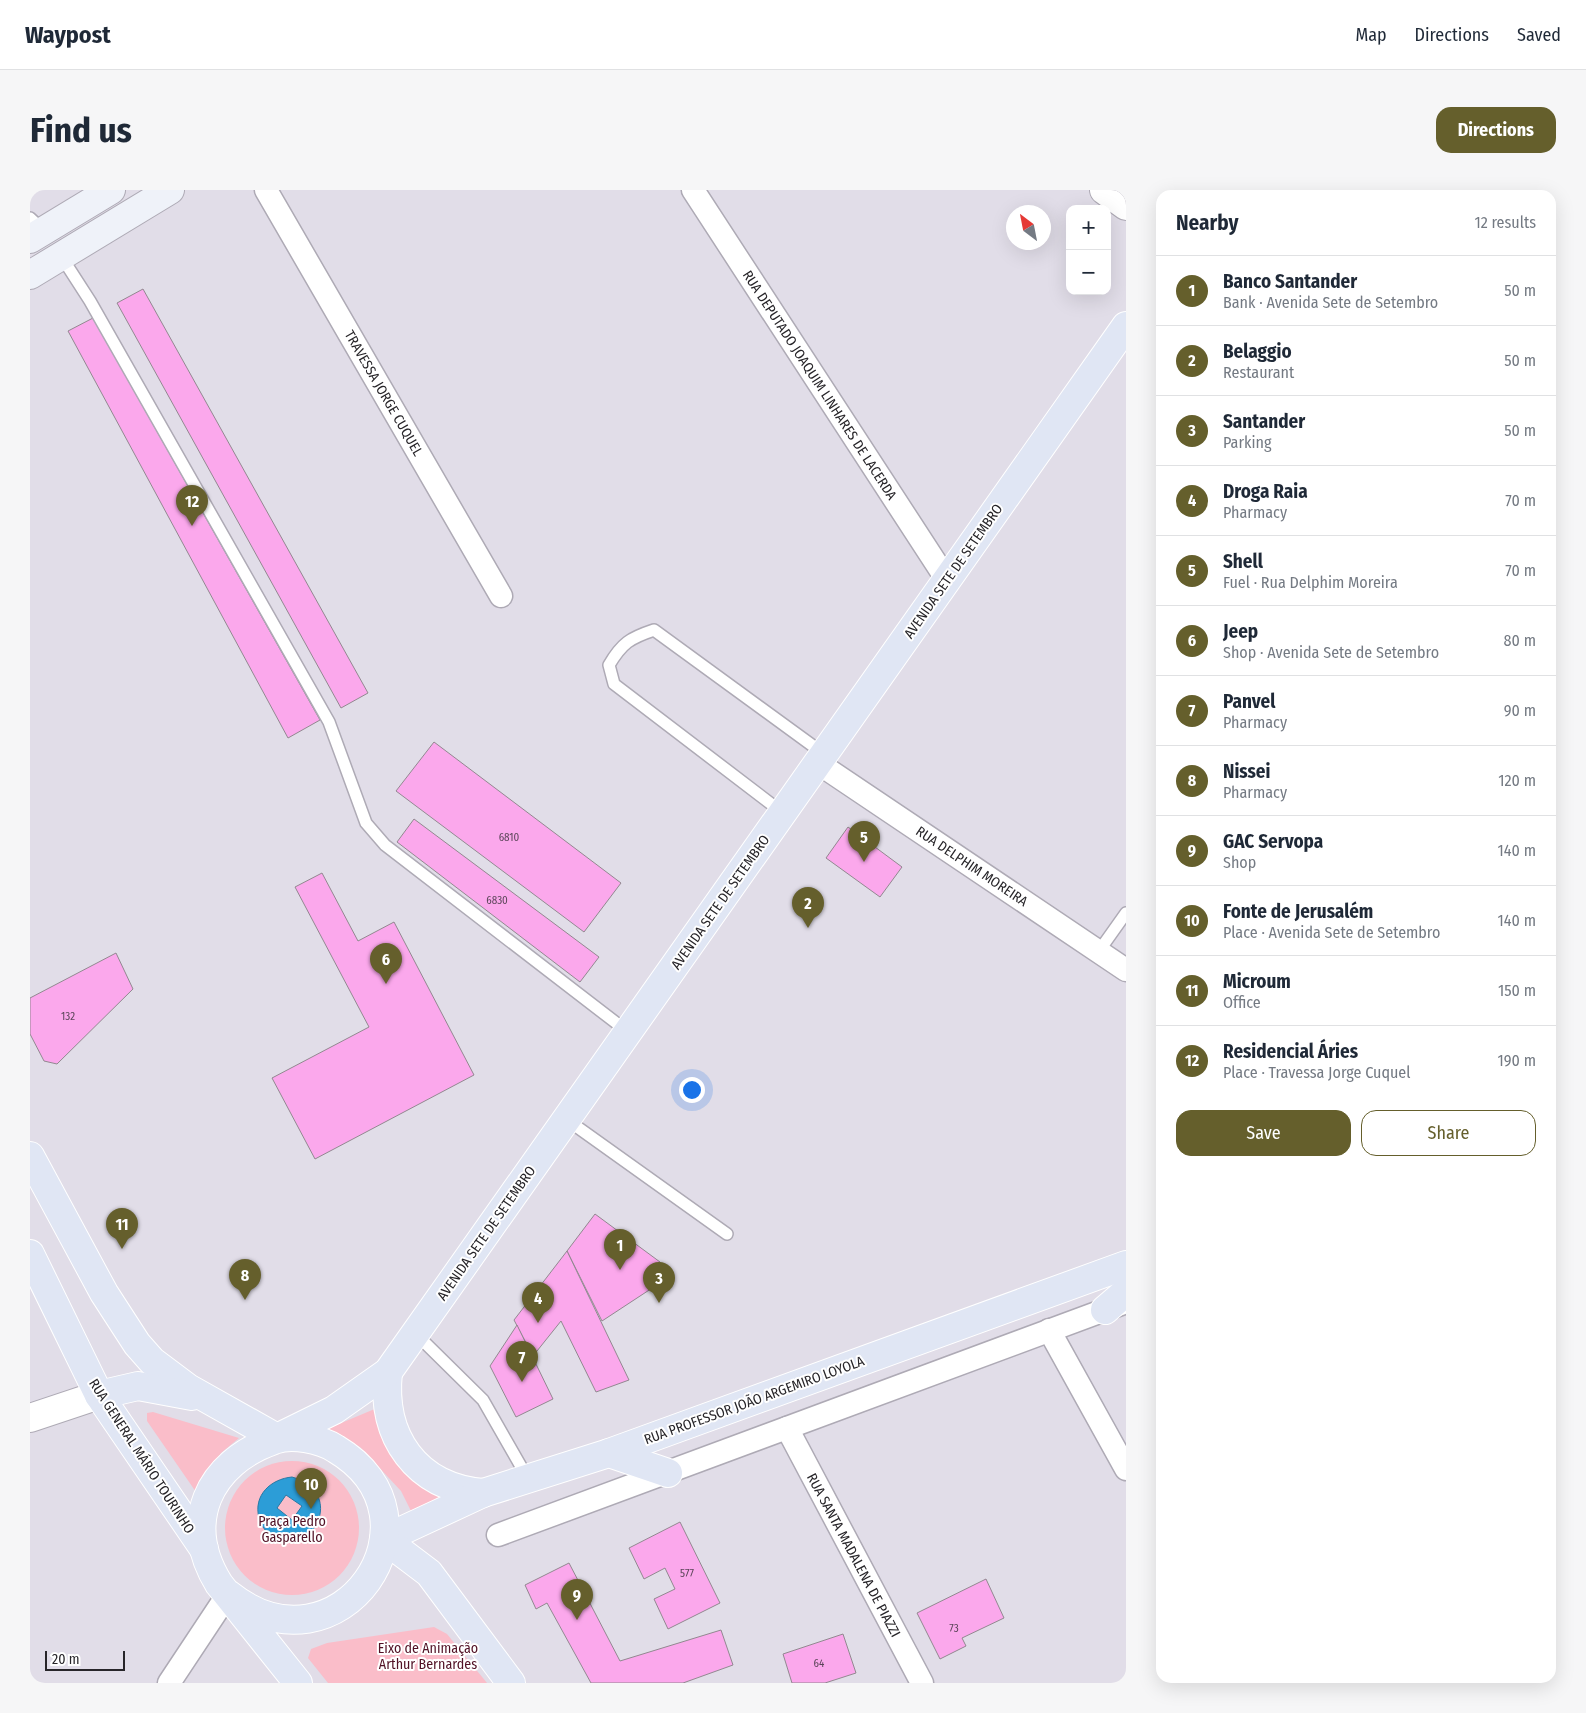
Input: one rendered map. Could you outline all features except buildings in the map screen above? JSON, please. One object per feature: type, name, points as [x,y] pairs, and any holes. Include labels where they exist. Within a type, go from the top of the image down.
[{"type":"main road","points":[[35,229],[111,190]]},
{"type":"main road","points":[[30,274],[170,190]]},
{"type":"main road","name":"AVENIDA SETE DE SETEMBRO","points":[[204,1549],[202,1528],[204,1507],[212,1488],[224,1470],[239,1456],[258,1445],[277,1438],[334,1410],[388,1372],[1126,326]]},
{"type":"main road","points":[[30,1156],[104,1292],[137,1344],[169,1376],[277,1438],[316,1440],[333,1447],[356,1463],[373,1485],[381,1502],[384,1520],[384,1539],[377,1566],[362,1590],[332,1612],[296,1621],[268,1617],[242,1606],[228,1594]]},
{"type":"main road","name":"RUA GENERAL MÁRIO TOURINHO","points":[[30,1254],[99,1395],[204,1549]]},
{"type":"main road","name":"RUA PROFESSOR JOÃO ARGEMIRO LOYOLA","points":[[384,1539],[483,1493],[527,1477],[609,1453],[1126,1265]]},
{"type":"main road","points":[[1115,1306],[1126,1292]]},
{"type":"main road","points":[[388,1372],[386,1398],[389,1417],[396,1435],[410,1458],[443,1484],[456,1489],[483,1493]]},
{"type":"main road","points":[[99,1395],[138,1386],[208,1398]]},
{"type":"main road","points":[[609,1453],[668,1473]]},
{"type":"main road","points":[[426,1519],[423,1546],[429,1574]]},
{"type":"main road","points":[[384,1539],[429,1574],[510,1683]]},
{"type":"main road","points":[[204,1549],[212,1573],[298,1683]]},
{"type":"street","name":"TRAVESSA JORGE CUQUEL","points":[[266,190],[501,596]]},
{"type":"street","name":"RUA DEPUTADO JOAQUIM LINHARES DE LACERDA","points":[[693,190],[946,580]]},
{"type":"street","points":[[1104,190],[1126,206]]},
{"type":"street","name":"RUA DELPHIM MOREIRA","points":[[821,758],[1126,970]]},
{"type":"street","points":[[498,1535],[1115,1306]]},
{"type":"street","points":[[1049,1330],[1126,1469]]},
{"type":"street","points":[[30,1418],[99,1395]]},
{"type":"street","name":"RUA SANTA MADALENA DE PIAZZI","points":[[787,1428],[922,1683]]},
{"type":"street","points":[[169,1683],[228,1594]]},
{"type":"lane","points":[[61,256],[90,301],[329,722],[366,823],[385,845],[628,1032]]},
{"type":"lane","points":[[783,812],[614,684],[609,666],[619,648],[635,636],[654,630],[821,758]]},
{"type":"lane","points":[[1099,951],[1126,913]]},
{"type":"lane","points":[[566,1119],[727,1234]]},
{"type":"lane","points":[[414,1333],[483,1400],[527,1477]]},
{"type":"green space","points":[[377,1408],[387,1441],[397,1462],[415,1478],[446,1493],[412,1513],[401,1491],[360,1447],[327,1429]]},
{"type":"green space","points":[[153,1412],[239,1438],[221,1453],[196,1492],[147,1421],[147,1413]]},
{"type":"green space","name":"Praça Pedro Gasparello","points":[[292,1461],[318,1466],[339,1481],[354,1502],[359,1528],[354,1554],[339,1575],[318,1590],[292,1595],[266,1590],[245,1575],[230,1554],[225,1528],[230,1502],[245,1481],[266,1466]]},
{"type":"green space","name":"Eixo de Animação Arthur Bernardes","points":[[434,1627],[447,1634],[487,1683],[328,1683],[308,1658],[311,1649],[327,1643]]},
{"type":"water","points":[[292,1477],[309,1485],[318,1496],[321,1509],[318,1522],[310,1533],[299,1540],[286,1541],[272,1536],[261,1524],[259,1518],[258,1510],[261,1495],[271,1485],[284,1478]],"holes":[[[286,1495],[302,1506],[292,1520],[277,1508]]]},
{"type":"place","name":"Residencial Áries","points":[[192,526]]},
{"type":"place","name":"Shell","points":[[864,862]]},
{"type":"place","name":"Belaggio","points":[[808,928]]},
{"type":"place","name":"Jeep","points":[[386,984]]},
{"type":"place","name":"Microum","points":[[122,1249]]},
{"type":"place","name":"Banco Santander","points":[[620,1270]]},
{"type":"place","name":"Nissei","points":[[245,1300]]},
{"type":"place","name":"Santander","points":[[659,1303]]},
{"type":"place","name":"Droga Raia","points":[[538,1323]]},
{"type":"place","name":"Panvel","points":[[522,1382]]},
{"type":"place","name":"Fonte de Jerusalém","points":[[311,1509]]},
{"type":"place","name":"GAC Servopa","points":[[577,1620]]}]
